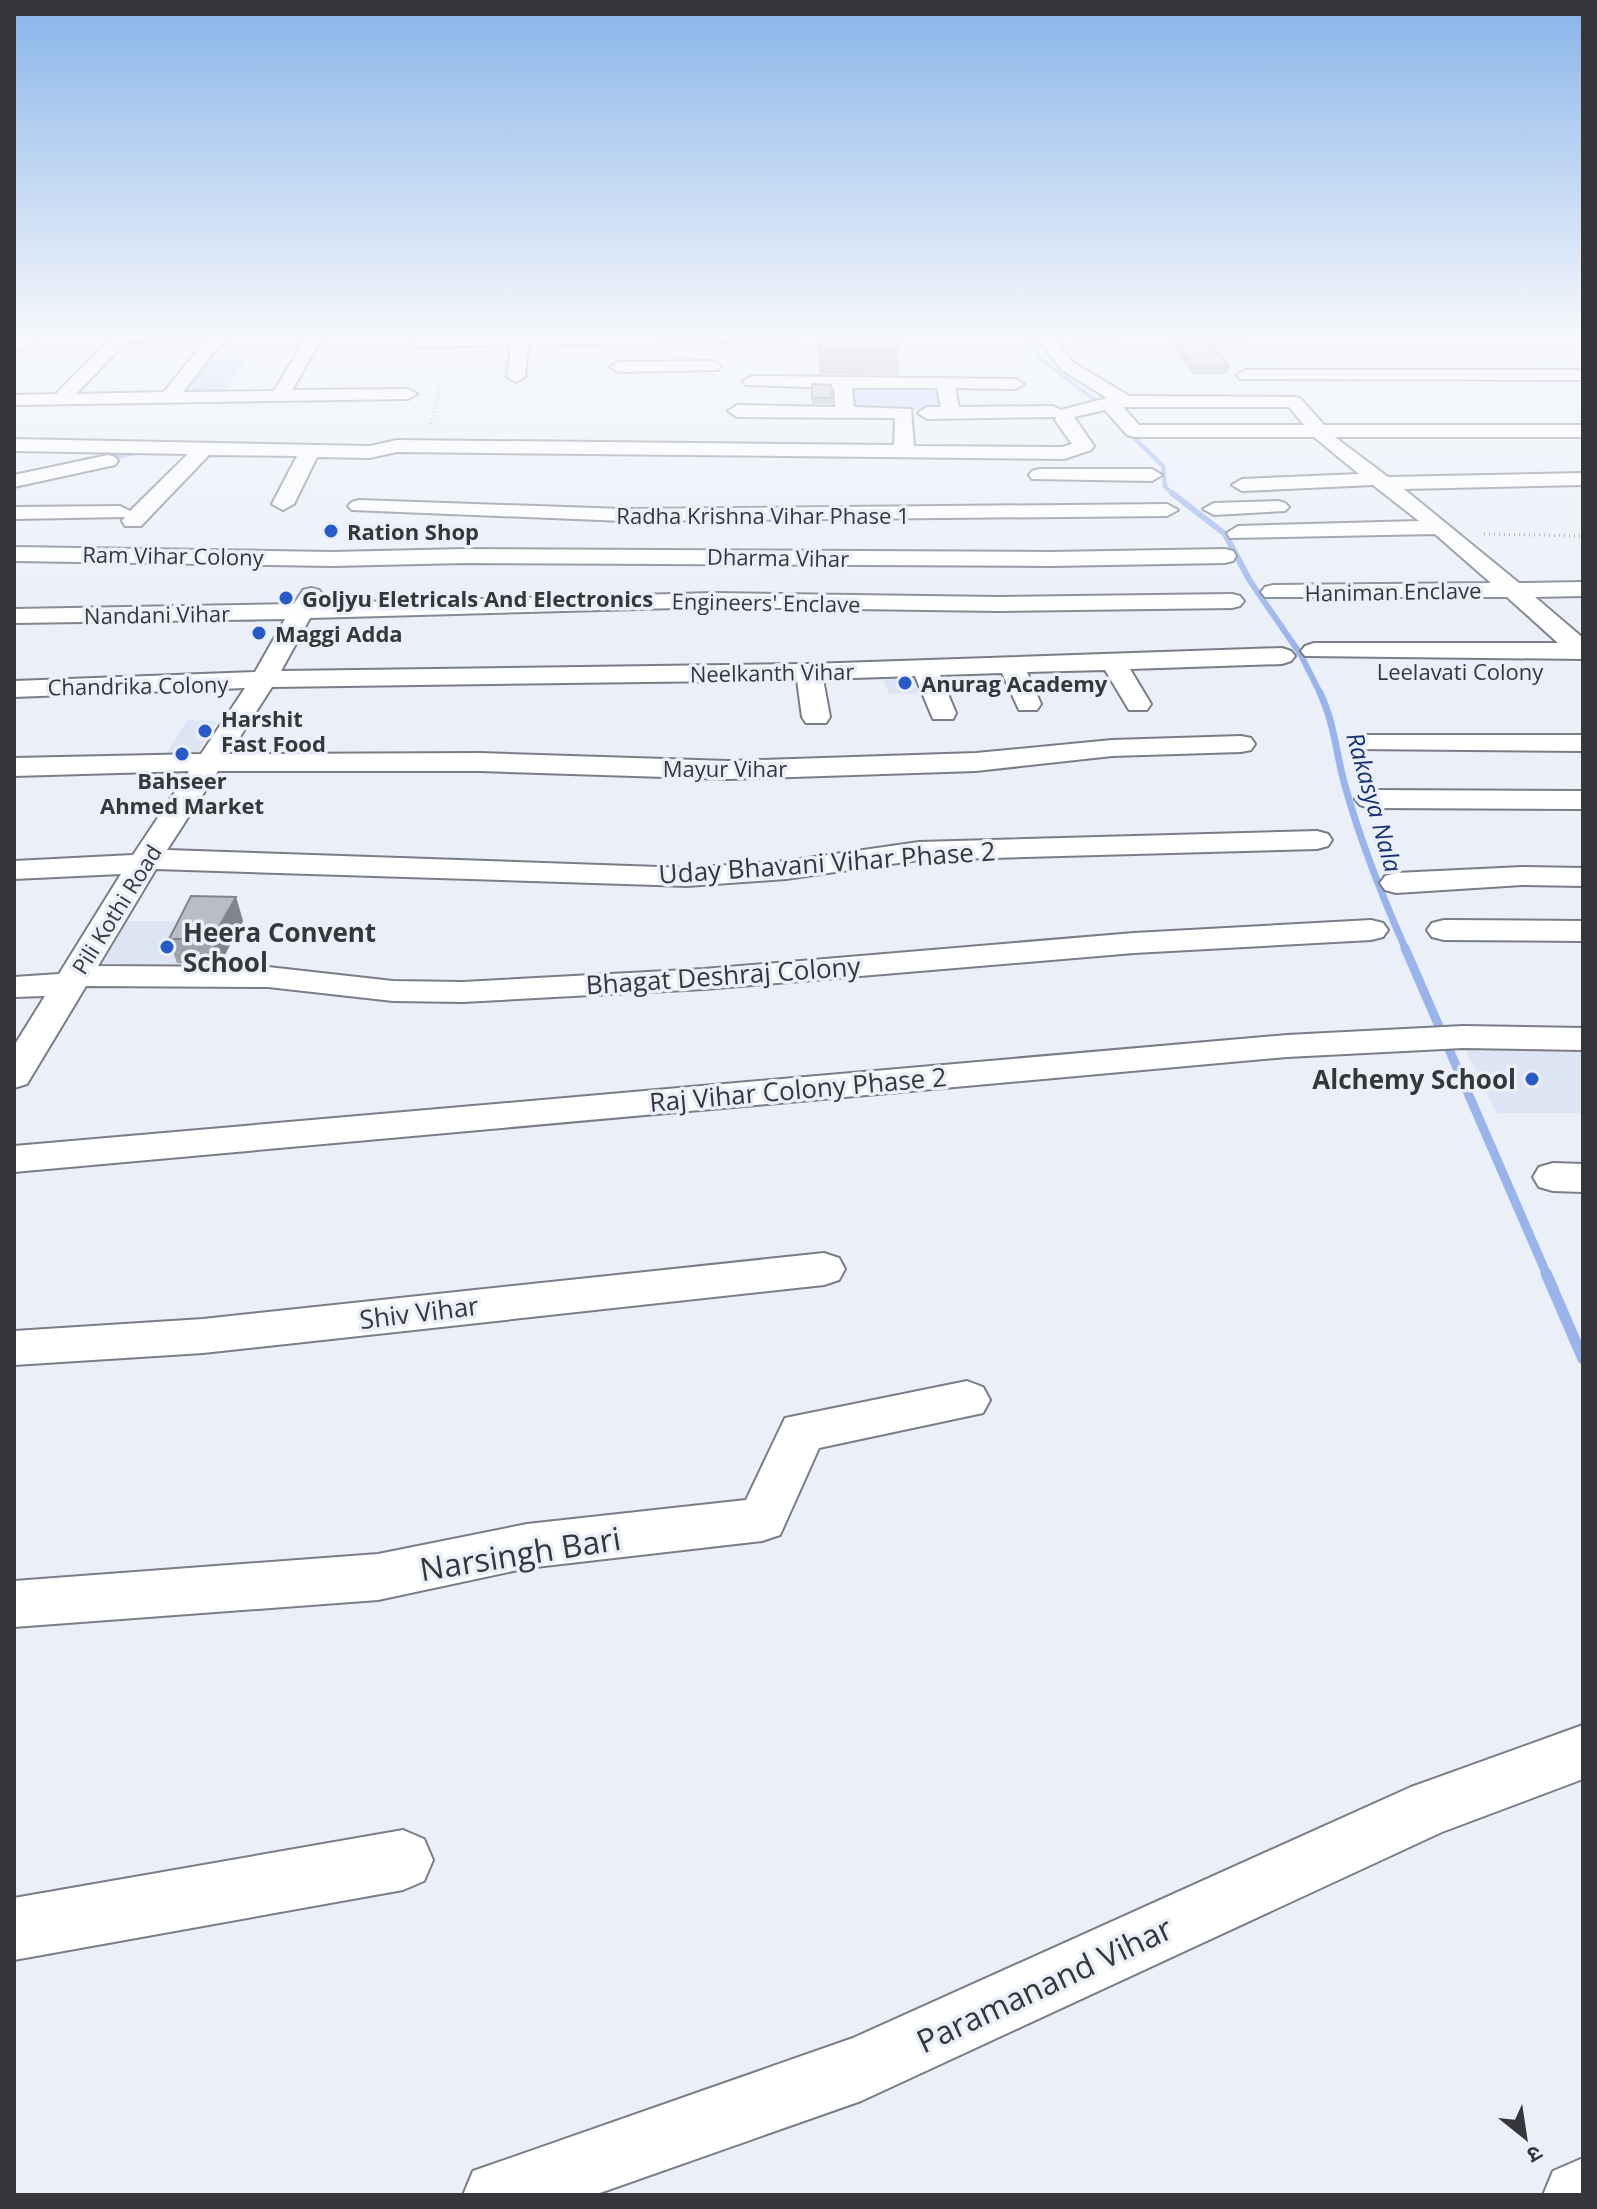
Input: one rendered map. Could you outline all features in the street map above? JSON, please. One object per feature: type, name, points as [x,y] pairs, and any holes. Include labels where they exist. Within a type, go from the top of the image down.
[{"type":"street","points":[[233,448],[238,439]]},
{"type":"street","points":[[14,445],[311,449],[374,439]]},
{"type":"street","name":"Pili Kothi Road","points":[[14,1076],[145,861],[262,682],[332,559],[359,506],[377,461],[391,439]]},
{"type":"street","points":[[441,439],[578,448],[1064,453],[1077,451],[1084,446],[1079,439]]},
{"type":"street","points":[[904,439],[904,451]]},
{"type":"street","points":[[1327,439],[1381,488],[1409,502],[1444,530],[1512,589],[1582,657]]},
{"type":"street","points":[[1156,450],[1583,446]]},
{"type":"street","points":[[14,481],[169,448]]},
{"type":"street","points":[[14,513],[126,516],[205,448]]},
{"type":"street","points":[[569,471],[578,448]]},
{"type":"street","points":[[283,504],[311,449]]},
{"type":"street","points":[[1014,475],[1152,475]]},
{"type":"street","points":[[1242,485],[1381,488],[1583,479]]},
{"type":"street","points":[[14,494],[47,497]]},
{"type":"street","name":"Radha Krishna Vihar Phase 1","points":[[359,506],[640,515],[1167,510]]},
{"type":"street","points":[[1214,509],[1304,506]]},
{"type":"street","points":[[1238,533],[1444,530]]},
{"type":"street","name":"Ram Vihar Colony","points":[[20,563],[49,553],[332,559]]},
{"type":"street","points":[[78,577],[97,554]]},
{"type":"street","name":"Dharma Vihar","points":[[332,559],[465,556],[976,559],[1225,556]]},
{"type":"street","name":"Haniman Enclave","points":[[1273,592],[1330,602],[1383,592],[1583,589]]},
{"type":"street","points":[[1383,592],[1398,613]]},
{"type":"street","name":"Engineers' Enclave","points":[[301,611],[714,600],[999,604],[1232,601]]},
{"type":"street","name":"Nandani Vihar","points":[[14,616],[301,611]]},
{"type":"street","points":[[1314,651],[1582,657]]},
{"type":"street","name":"Neelkanth Vihar","points":[[262,682],[328,677],[809,672],[1282,656]]},
{"type":"street","name":"Leelavati Colony","points":[[1337,672],[1582,657]]},
{"type":"street","points":[[1112,660],[1138,704]]},
{"type":"street","points":[[1011,664],[1028,704]]},
{"type":"street","points":[[924,667],[943,713]]},
{"type":"street","points":[[809,672],[816,717]]},
{"type":"street","name":"Chandrika Colony","points":[[14,689],[262,682]]},
{"type":"street","points":[[1363,743],[1583,743]]},
{"type":"street","name":"Mayur Vihar","points":[[14,767],[480,762],[728,770],[945,763],[1112,748],[1241,744]]},
{"type":"street","points":[[1370,799],[1583,800]]},
{"type":"street","name":"Uday Bhavani Vihar Phase 2","points":[[14,870],[145,861],[687,877],[786,870],[919,851],[1317,840]]},
{"type":"street","points":[[1396,883],[1522,876],[1583,877]]},
{"type":"street","name":"Bhagat Deshraj Colony","points":[[14,987],[72,980],[268,977],[393,991],[463,992],[704,979],[1134,943],[1371,930]]},
{"type":"street","points":[[1444,930],[1583,931]]},
{"type":"street","name":"Raj Vihar Colony Phase 2","points":[[14,1159],[1287,1046],[1446,1038],[1583,1039]]},
{"type":"street","name":"Shiv Vihar","points":[[14,1348],[203,1336],[824,1269]]},
{"type":"street","name":"Narsingh Bari","points":[[14,1604],[378,1577],[527,1546],[762,1520],[802,1432],[967,1400]]},
{"type":"street","name":"Paramanand Vihar","points":[[497,2195],[861,2068],[1431,1807],[1583,1752]]},
{"type":"street","points":[[14,1929],[403,1860]]},
{"type":"street","points":[[1577,2195],[1583,2192]]},
{"type":"path","points":[[1444,530],[1583,536]]},
{"type":"shaded area","name":"Anurag Academy","points":[[921,672],[929,693],[889,694],[881,673]]},
{"type":"shaded area","name":"Bahseer Ahmed Market","points":[[187,720],[217,721],[177,787],[146,787]]},
{"type":"shaded area","name":"Heera Convent School","points":[[122,921],[243,921],[215,973],[87,974]]},
{"type":"shaded area","name":"Alchemy School","points":[[1462,1043],[1583,1045],[1583,1113],[1497,1113]]},
{"type":"building","points":[[191,896],[236,897],[212,939],[169,939]]},
{"type":"waterway","name":"Rakasya Nala","points":[[1135,439],[1163,466],[1165,487],[1175,495]]},
{"type":"waterway","points":[[103,460],[145,451]]},
{"type":"waterway","name":"Rakasya Nala","points":[[1172,493],[1225,534],[1250,581],[1301,655],[1320,693]]},
{"type":"waterway","name":"Rakasya Nala","points":[[1320,693],[1332,726],[1357,826],[1406,950]]},
{"type":"waterway","name":"Rakasya Nala","points":[[1405,948],[1547,1275]]},
{"type":"waterway","name":"Rakasya Nala","points":[[1546,1273],[1583,1359]]},
{"type":"place","name":"Ration Shop","points":[[331,531]]},
{"type":"place","name":"Goljyu Eletricals And Electronics","points":[[286,598]]},
{"type":"place","name":"Maggi Adda","points":[[259,633]]},
{"type":"place","name":"Anurag Academy","points":[[905,683]]},
{"type":"place","name":"Harshit Fast Food","points":[[205,731]]},
{"type":"place","name":"Bahseer Ahmed Market","points":[[182,754]]},
{"type":"place","name":"Heera Convent School","points":[[167,947]]},
{"type":"place","name":"Alchemy School","points":[[1532,1079]]}]
